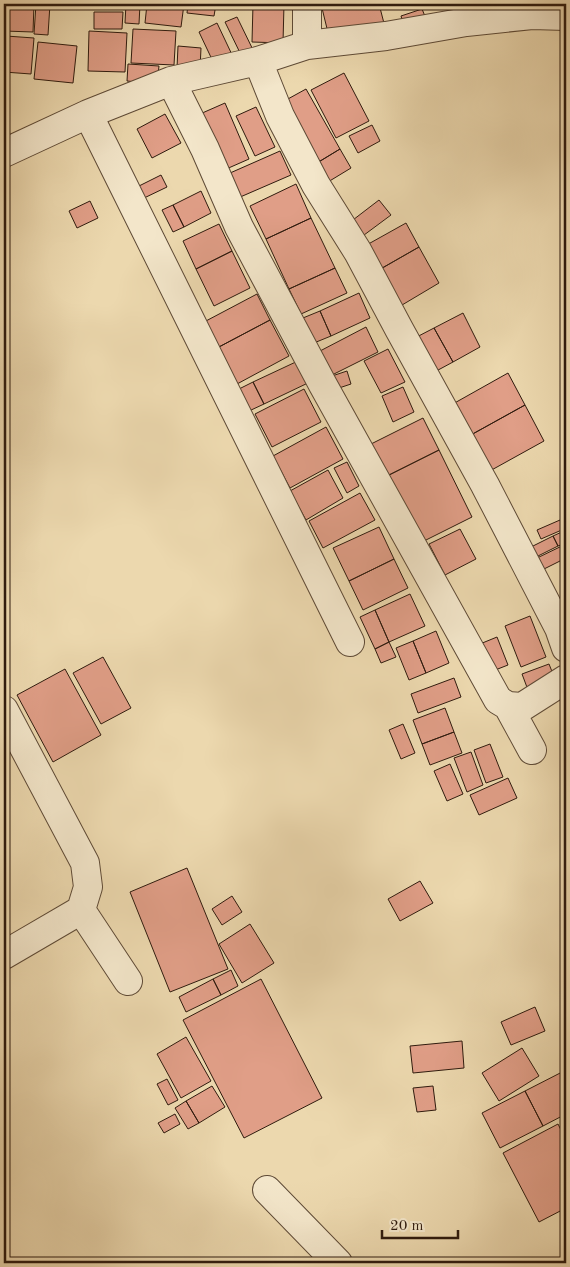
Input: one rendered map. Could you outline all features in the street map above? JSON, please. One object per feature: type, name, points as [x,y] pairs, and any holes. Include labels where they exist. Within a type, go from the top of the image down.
[{"type":"street","points":[[307,4],[307,45]]},
{"type":"street","points":[[4,153],[88,114],[171,81],[258,62],[307,45],[386,36],[466,22],[532,15],[566,16]]},
{"type":"street","points":[[258,62],[280,116],[316,185],[358,252],[485,486],[559,628],[566,648]]},
{"type":"street","points":[[171,81],[205,149],[240,227],[323,385],[498,700],[508,706],[532,750]]},
{"type":"street","points":[[88,114],[350,642]]},
{"type":"street","points":[[508,706],[522,706],[566,679]]},
{"type":"street","points":[[4,710],[85,864],[88,887],[81,910],[4,955]]},
{"type":"street","points":[[81,910],[128,981]]},
{"type":"street","points":[[266,1190],[338,1263]]},
{"type":"building","points":[[4,4],[34,4],[33,32],[4,31]]},
{"type":"building","points":[[36,4],[50,4],[48,35],[34,34]]},
{"type":"building","points":[[126,4],[140,4],[139,24],[125,23]]},
{"type":"building","points":[[147,4],[184,4],[181,27],[145,23]]},
{"type":"building","points":[[188,4],[216,4],[214,16],[187,13]]},
{"type":"building","points":[[253,4],[284,4],[283,43],[252,42]]},
{"type":"building","points":[[321,4],[379,4],[386,31],[331,45]]},
{"type":"building","points":[[442,4],[457,4],[457,8],[442,7]]},
{"type":"building","points":[[486,4],[520,4],[486,8]]},
{"type":"building","points":[[422,9],[427,21],[405,29],[401,16]]},
{"type":"building","points":[[94,12],[123,12],[122,29],[94,29]]},
{"type":"building","points":[[237,17],[256,56],[244,61],[225,22]]},
{"type":"building","points":[[217,23],[235,61],[217,70],[199,32]]},
{"type":"building","points":[[133,29],[176,31],[174,65],[131,63]]},
{"type":"building","points":[[89,31],[127,33],[125,72],[88,71]]},
{"type":"building","points":[[6,36],[34,38],[31,74],[4,72]]},
{"type":"building","points":[[38,42],[77,46],[73,83],[34,79]]},
{"type":"building","points":[[178,46],[201,48],[200,69],[177,68]]},
{"type":"building","points":[[128,64],[159,66],[157,84],[127,81]]},
{"type":"building","points":[[344,73],[369,121],[336,138],[311,90]]},
{"type":"building","points":[[306,89],[340,149],[312,166],[277,105]]},
{"type":"building","points":[[225,103],[249,159],[224,170],[200,114]]},
{"type":"building","points":[[256,107],[275,147],[255,156],[236,116]]},
{"type":"building","points":[[165,114],[181,143],[152,158],[137,129]]},
{"type":"building","points":[[372,125],[380,141],[358,153],[349,136]]},
{"type":"building","points":[[340,149],[351,168],[323,185],[312,166]]},
{"type":"building","points":[[280,151],[291,175],[231,201],[221,177]]},
{"type":"building","points":[[161,175],[167,187],[142,199],[137,187]]},
{"type":"building","points":[[296,184],[311,218],[266,239],[250,206]]},
{"type":"building","points":[[201,191],[211,213],[184,227],[173,205]]},
{"type":"building","points":[[379,200],[391,215],[360,238],[349,223]]},
{"type":"building","points":[[90,201],[98,218],[77,228],[69,211]]},
{"type":"building","points":[[173,205],[184,227],[173,232],[162,210]]},
{"type":"building","points":[[311,218],[335,268],[289,289],[266,239]]},
{"type":"building","points":[[406,223],[419,247],[377,271],[363,247]]},
{"type":"building","points":[[219,224],[232,251],[196,269],[183,241]]},
{"type":"building","points":[[419,247],[439,283],[397,308],[377,271]]},
{"type":"building","points":[[232,251],[250,288],[214,306],[196,269]]},
{"type":"building","points":[[335,268],[347,293],[301,314],[289,289]]},
{"type":"building","points":[[359,293],[370,318],[331,336],[320,311]]},
{"type":"building","points":[[257,294],[270,320],[217,348],[204,322]]},
{"type":"building","points":[[320,311],[331,336],[309,345],[298,320]]},
{"type":"building","points":[[463,313],[480,347],[453,362],[434,328]]},
{"type":"building","points":[[270,320],[289,356],[237,384],[217,348]]},
{"type":"building","points":[[366,327],[378,352],[332,375],[320,351]]},
{"type":"building","points":[[434,328],[453,362],[427,376],[409,341]]},
{"type":"building","points":[[388,349],[405,382],[381,393],[364,361]]},
{"type":"building","points":[[300,360],[310,382],[264,404],[253,382]]},
{"type":"building","points":[[347,371],[351,384],[336,389],[332,376]]},
{"type":"building","points":[[508,373],[525,405],[469,436],[451,405]]},
{"type":"building","points":[[253,382],[264,404],[249,411],[239,389]]},
{"type":"building","points":[[403,387],[414,412],[393,422],[382,396]]},
{"type":"building","points":[[304,389],[321,422],[272,447],[255,414]]},
{"type":"building","points":[[525,405],[544,441],[488,472],[469,436]]},
{"type":"building","points":[[423,418],[439,450],[381,479],[365,447]]},
{"type":"building","points":[[326,427],[343,459],[290,488],[273,456]]},
{"type":"building","points":[[439,450],[472,517],[414,546],[381,479]]},
{"type":"building","points":[[347,462],[359,486],[347,493],[334,468]]},
{"type":"building","points":[[328,470],[343,498],[306,520],[290,491]]},
{"type":"building","points":[[360,493],[375,520],[323,548],[309,521]]},
{"type":"building","points":[[560,520],[564,529],[541,539],[537,530]]},
{"type":"building","points":[[379,527],[394,559],[349,581],[333,548]]},
{"type":"building","points":[[460,529],[476,559],[445,575],[429,544]]},
{"type":"building","points":[[564,531],[566,543],[558,546],[553,536]]},
{"type":"building","points":[[553,536],[558,546],[534,558],[529,548]]},
{"type":"building","points":[[566,544],[566,558],[540,571],[535,559]]},
{"type":"building","points":[[394,559],[408,588],[363,610],[349,581]]},
{"type":"building","points":[[410,594],[425,626],[389,642],[375,610]]},
{"type":"building","points":[[375,610],[389,642],[375,649],[360,617]]},
{"type":"building","points":[[530,616],[546,657],[521,667],[505,626]]},
{"type":"building","points":[[436,631],[449,663],[426,673],[413,641]]},
{"type":"building","points":[[497,637],[508,665],[485,674],[475,646]]},
{"type":"building","points":[[413,641],[426,673],[409,680],[396,648]]},
{"type":"building","points":[[389,642],[396,657],[381,663],[375,649]]},
{"type":"building","points":[[103,657],[131,708],[101,724],[73,673]]},
{"type":"building","points":[[549,664],[555,679],[528,690],[522,674]]},
{"type":"building","points":[[65,669],[101,735],[53,762],[17,695]]},
{"type":"building","points":[[454,678],[461,697],[418,713],[411,694]]},
{"type":"building","points":[[445,708],[454,732],[422,744],[413,720]]},
{"type":"building","points":[[403,724],[415,753],[401,759],[389,730]]},
{"type":"building","points":[[454,732],[462,753],[430,765],[422,744]]},
{"type":"building","points":[[490,744],[503,777],[486,783],[474,750]]},
{"type":"building","points":[[471,752],[483,785],[467,792],[454,758]]},
{"type":"building","points":[[450,764],[463,794],[447,801],[434,771]]},
{"type":"building","points":[[508,778],[517,798],[479,815],[470,795]]},
{"type":"building","points":[[187,868],[228,969],[170,992],[130,892]]},
{"type":"building","points":[[420,881],[433,903],[400,921],[388,899]]},
{"type":"building","points":[[232,896],[242,912],[222,925],[212,909]]},
{"type":"building","points":[[250,924],[274,963],[242,983],[219,944]]},
{"type":"building","points":[[231,970],[238,986],[221,995],[213,979]]},
{"type":"building","points":[[213,979],[221,995],[186,1012],[179,997]]},
{"type":"building","points":[[261,979],[322,1098],[244,1138],[183,1020]]},
{"type":"building","points":[[535,1007],[545,1031],[511,1045],[501,1022]]},
{"type":"building","points":[[186,1037],[211,1081],[181,1098],[157,1054]]},
{"type":"building","points":[[462,1041],[464,1068],[413,1073],[410,1046]]},
{"type":"building","points":[[522,1048],[539,1076],[499,1101],[482,1073]]},
{"type":"building","points":[[566,1070],[566,1114],[543,1126],[525,1091]]},
{"type":"building","points":[[167,1079],[178,1100],[168,1105],[157,1084]]},
{"type":"building","points":[[212,1086],[225,1107],[199,1123],[186,1101]]},
{"type":"building","points":[[433,1086],[436,1110],[417,1112],[413,1088]]},
{"type":"building","points":[[525,1091],[543,1126],[500,1148],[482,1113]]},
{"type":"building","points":[[186,1101],[199,1123],[188,1129],[175,1108]]},
{"type":"building","points":[[175,1114],[180,1124],[164,1133],[158,1123]]},
{"type":"building","points":[[558,1124],[566,1140],[566,1208],[539,1222],[503,1153]]}]
